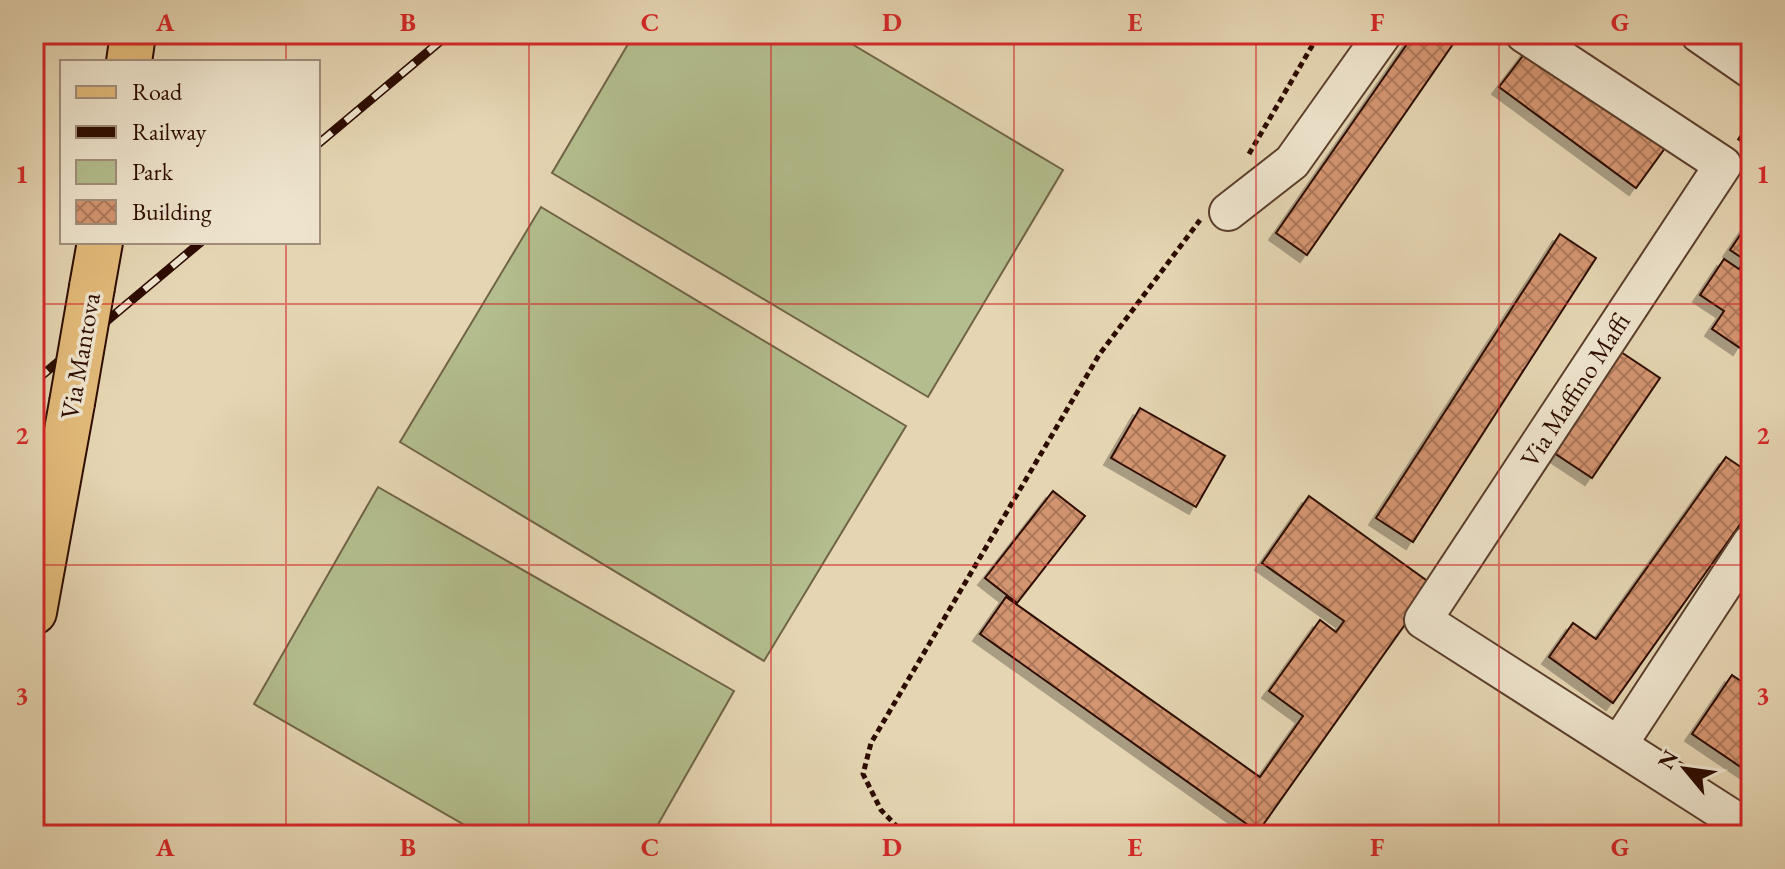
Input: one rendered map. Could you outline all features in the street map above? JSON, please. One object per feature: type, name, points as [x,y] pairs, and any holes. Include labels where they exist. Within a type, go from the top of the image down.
[{"type":"main road","points":[[129,60],[133,34]]},
{"type":"main road","name":"Via Mantova","points":[[34,612],[100,244]]},
{"type":"street","points":[[1215,215],[1292,162],[1383,34]]},
{"type":"street","name":"Via Maffino Maffi","points":[[1524,34],[1723,165],[1423,620],[1751,830]]},
{"type":"street","points":[[1699,34],[1751,70]]},
{"type":"street","points":[[1619,744],[1751,543]]},
{"type":"path","points":[[1249,156],[1319,34]]},
{"type":"path","points":[[905,835],[881,810],[863,774],[871,743],[1099,355],[1215,215]]},
{"type":"green space","points":[[634,34],[835,34],[1063,170],[928,397],[552,173]]},
{"type":"green space","points":[[541,207],[906,426],[764,661],[400,442]]},
{"type":"green space","points":[[378,487],[734,691],[652,835],[482,835],[254,704]]},
{"type":"building","points":[[1414,34],[1460,34],[1307,255],[1276,233]]},
{"type":"building","points":[[1532,44],[1668,144],[1636,188],[1499,87]]},
{"type":"building","points":[[1751,219],[1751,331],[1740,348],[1712,329],[1724,311],[1700,295],[1724,259],[1739,269],[1745,260],[1730,250]]},
{"type":"building","points":[[1560,234],[1596,258],[1413,542],[1376,518]]},
{"type":"building","points":[[1615,348],[1660,378],[1592,478],[1548,449]]},
{"type":"building","points":[[1140,408],[1225,456],[1196,507],[1111,458]]},
{"type":"building","points":[[1726,457],[1751,474],[1751,509],[1613,703],[1549,657],[1573,623],[1596,639]]},
{"type":"building","points":[[1053,491],[1085,516],[1017,603],[985,578]]},
{"type":"building","points":[[1309,496],[1433,585],[1258,832],[980,634],[1006,597],[1260,777],[1303,716],[1269,691],[1320,620],[1336,632],[1344,621],[1262,563]]},
{"type":"building","points":[[1732,675],[1751,688],[1751,774],[1692,734]]},
{"type":"railway","points":[[320,142],[449,34]]},
{"type":"railway","points":[[34,382],[199,244]]}]
